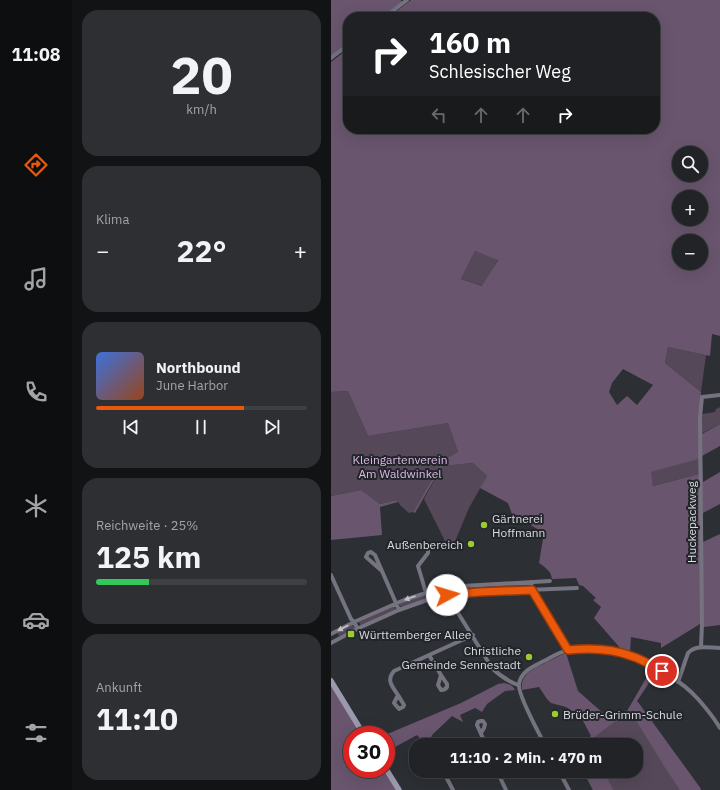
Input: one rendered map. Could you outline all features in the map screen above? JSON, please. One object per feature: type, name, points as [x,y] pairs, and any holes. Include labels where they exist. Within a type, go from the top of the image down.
[{"type":"street","points":[[391,12],[407,0]]},
{"type":"street","points":[[331,58],[343,49]]},
{"type":"street","name":"Huckepackweg","points":[[701,647],[700,417],[702,397],[720,395]]},
{"type":"street","points":[[426,593],[418,564],[428,553],[429,549],[427,548]]},
{"type":"street","points":[[382,571],[366,558],[368,553],[371,552],[375,555],[382,571],[396,603],[399,610]]},
{"type":"street","points":[[331,575],[357,629]]},
{"type":"street","points":[[331,634],[396,603],[446,588],[551,581]]},
{"type":"street","points":[[531,582],[532,590],[568,650]]},
{"type":"street","points":[[446,588],[447,595],[492,668],[507,680],[519,685]]},
{"type":"street","points":[[331,643],[357,629],[399,610],[430,599],[447,595],[479,592],[577,588]]},
{"type":"street","points":[[398,695],[390,682],[391,674],[394,671],[473,636]]},
{"type":"street","points":[[678,682],[691,650],[695,647],[720,648]]},
{"type":"street","points":[[542,738],[519,690],[519,685],[524,673],[530,667],[568,650],[595,649],[630,655],[662,671],[698,699],[714,718],[720,728]]},
{"type":"street","points":[[429,655],[441,676]]},
{"type":"street","points":[[331,681],[358,726]]},
{"type":"street","points":[[481,733],[483,738]]},
{"type":"street","points":[[392,778],[399,790]]},
{"type":"street","points":[[447,778],[453,790]]},
{"type":"street","points":[[500,778],[506,790]]},
{"type":"street","points":[[563,778],[569,790]]},
{"type":"green space","points":[[475,251],[498,259],[483,286],[461,279]]},
{"type":"green space","points":[[668,347],[706,355],[701,392],[665,363]]},
{"type":"green space","name":"Kleingartenverein Am Waldwinkel","points":[[348,391],[368,436],[448,423],[458,452],[442,462],[413,512],[409,513],[397,500],[380,504],[361,490],[331,496],[331,392]]},
{"type":"green space","points":[[720,407],[720,424],[702,433],[702,414],[715,412],[716,409]]},
{"type":"green space","points":[[699,458],[699,474],[653,486],[650,472]]},
{"type":"green space","points":[[473,463],[487,476],[469,508],[454,544],[446,543],[424,499],[442,466]]},
{"type":"green space","points":[[523,584],[524,589],[480,591],[479,586]]},
{"type":"green space","points":[[477,587],[477,591],[449,594],[448,590],[461,588]]},
{"type":"green space","points":[[443,590],[444,594],[401,607],[399,604],[413,598]]},
{"type":"green space","points":[[394,606],[396,610],[361,626],[359,622]]},
{"type":"green space","points":[[353,625],[355,629],[339,636],[337,632]]},
{"type":"green space","points":[[638,702],[701,789],[593,790],[587,778],[643,778],[643,738],[594,738]]},
{"type":"shaded area","points":[[331,0],[401,0],[402,3],[390,12],[343,12],[343,48],[331,57]]},
{"type":"shaded area","points":[[411,0],[720,0],[720,336],[712,334],[710,356],[668,347],[665,363],[701,392],[700,435],[720,424],[720,446],[702,456],[703,482],[720,472],[720,504],[703,513],[703,542],[720,534],[720,625],[704,627],[700,624],[661,648],[661,643],[631,637],[630,652],[621,649],[594,618],[601,607],[593,600],[596,598],[583,586],[579,585],[576,578],[552,579],[546,568],[539,563],[544,533],[512,514],[508,503],[480,488],[487,476],[473,463],[442,466],[415,513],[413,512],[442,462],[458,452],[448,423],[368,436],[348,391],[331,392],[331,62],[343,53],[343,134],[660,134],[660,12],[395,12]],"holes":[[[475,251],[498,260],[482,286],[461,279]],[[623,369],[653,385],[637,405],[627,396],[617,405],[609,392],[612,383]],[[698,459],[699,474],[653,486],[651,472]]]},
{"type":"shaded area","points":[[361,490],[380,504],[397,500],[398,502],[380,507],[382,535],[331,540],[331,496]]},
{"type":"shaded area","points":[[566,653],[578,691],[612,721],[626,710],[622,716],[594,738],[589,738],[591,736],[581,717],[566,707],[551,703],[539,687],[522,690],[523,680],[528,673]]},
{"type":"shaded area","points":[[652,668],[657,671],[637,701],[701,789],[700,790],[680,790],[637,722],[627,711]]},
{"type":"shaded area","points":[[504,683],[511,685],[515,690],[505,691],[487,704],[482,712],[475,708],[460,715],[463,722],[452,716],[430,738],[420,738],[417,735],[409,738],[395,747],[395,731],[461,703],[498,684]]},
{"type":"shaded area","points":[[331,685],[356,726],[343,726],[343,778],[389,778],[397,790],[331,790]]},
{"type":"shaded area","points":[[587,778],[607,778],[613,790],[593,790]]},
{"type":"place","name":"Gärtnerei Hoffmann","points":[[484,525]]},
{"type":"place","name":"Außenbereich","points":[[471,544]]},
{"type":"place","name":"Württemberger Allee","points":[[351,634]]},
{"type":"place","name":"Christliche Gemeinde Sennestadt","points":[[529,657]]},
{"type":"place","name":"Brüder-Grimm-Schule","points":[[555,714]]},
{"type":"route","points":[[447,595],[532,590],[568,650],[602,650],[630,655],[662,671]]}]
